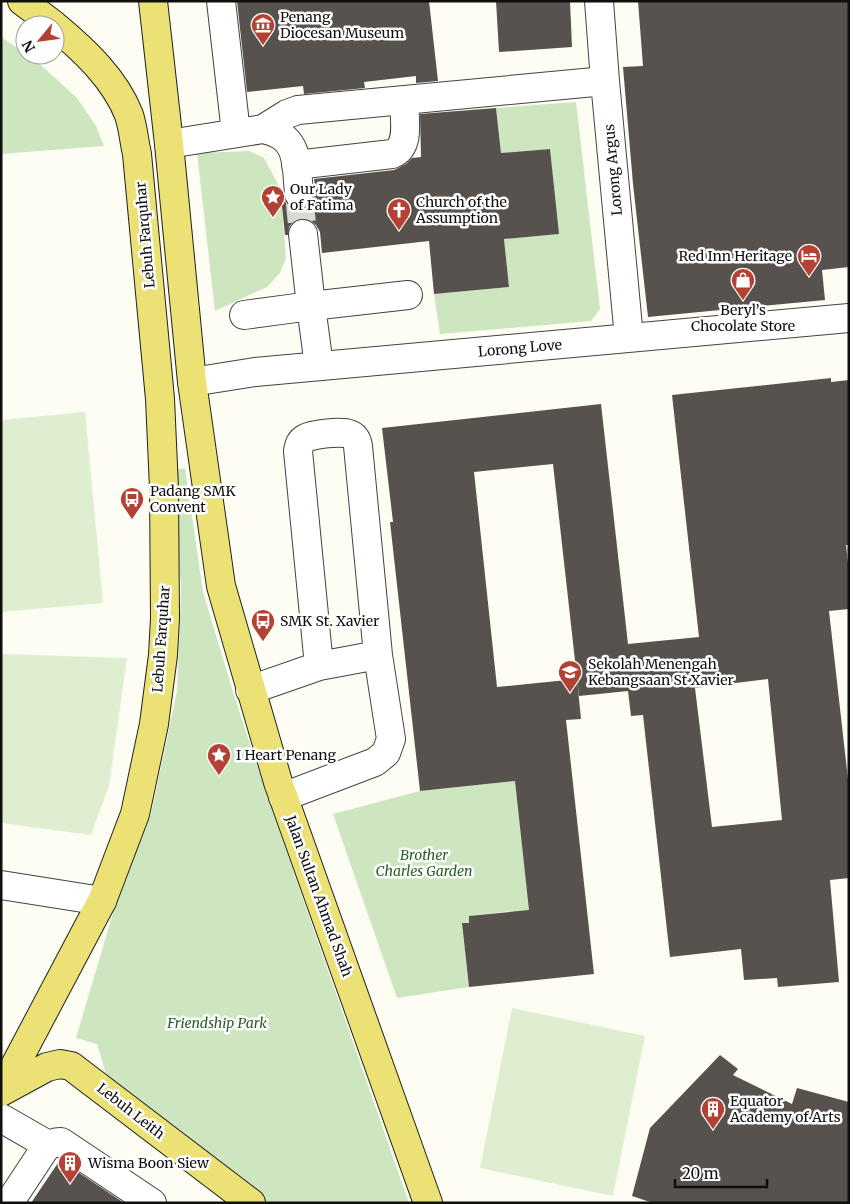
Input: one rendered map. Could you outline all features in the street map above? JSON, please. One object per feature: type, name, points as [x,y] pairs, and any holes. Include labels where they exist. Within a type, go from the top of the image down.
[{"type":"main road","name":"Lebuh Farquhar","points":[[22,1],[41,15]]},
{"type":"main road","points":[[153,1],[192,382]]},
{"type":"main road","name":"Lebuh Farquhar","points":[[1,1092],[102,901],[135,814],[154,724],[164,646],[166,592],[160,399],[137,154],[129,116],[115,90],[98,67],[65,34]]},
{"type":"main road","name":"Jalan Sultan Ahmad Shah","points":[[192,382],[221,586],[250,690],[283,797],[428,1203]]},
{"type":"main road","name":"Lebuh Leith","points":[[1,1092],[47,1067],[60,1064],[71,1066],[243,1200]]},
{"type":"street","points":[[221,1],[236,133]]},
{"type":"street","name":"Lorong Argus","points":[[599,1],[629,338]]},
{"type":"street","points":[[263,129],[287,114],[298,110],[605,81]]},
{"type":"street","points":[[296,165],[398,152],[404,140],[404,100]]},
{"type":"street","points":[[169,144],[263,129],[275,131],[287,139],[294,149],[299,194]]},
{"type":"street","points":[[302,234],[319,366]]},
{"type":"street","points":[[244,315],[408,295]]},
{"type":"street","name":"Lorong Love","points":[[192,382],[255,372],[849,318]]},
{"type":"street","points":[[283,797],[375,762],[386,753],[390,739],[378,655],[358,446],[356,439],[350,434],[344,433],[304,438],[298,451],[319,666]]},
{"type":"street","points":[[250,690],[319,666],[378,655]]},
{"type":"street","points":[[1,885],[102,901]]},
{"type":"street","points":[[1,1118],[48,1146]]},
{"type":"street","points":[[9,1203],[48,1146],[56,1142],[61,1142],[152,1203]]},
{"type":"green space","points":[[1,37],[15,46],[15,65],[41,65],[77,98],[96,126],[104,146],[1,154]]},
{"type":"green space","points":[[576,102],[600,309],[591,321],[440,334],[434,294],[509,287],[504,239],[558,234],[550,149],[501,153],[496,108]]},
{"type":"green space","points":[[249,151],[264,158],[277,182],[281,197],[286,258],[280,273],[267,287],[215,311],[197,153]]},
{"type":"green space","points":[[85,412],[103,603],[1,612],[1,420]]},
{"type":"green space","name":"Friendship Park","points":[[185,468],[203,592],[234,695],[264,787],[409,1203],[243,1203],[112,1094],[97,1044],[76,1038],[115,906],[151,814],[177,691],[181,590],[174,470]]},
{"type":"green space","points":[[1,654],[127,658],[109,786],[91,835],[1,823]]},
{"type":"green space","name":"Brother Charles Garden","points":[[515,781],[530,917],[512,911],[469,916],[469,923],[462,924],[469,987],[397,998],[333,814],[420,791]]},
{"type":"green space","points":[[512,1008],[645,1036],[613,1196],[480,1168]]},
{"type":"building","points":[[237,1],[429,1],[438,81],[416,83],[416,76],[364,82],[365,88],[304,94],[303,86],[247,92]]},
{"type":"building","points":[[496,1],[570,1],[572,47],[499,52]]},
{"type":"building","points":[[638,1],[849,1],[849,267],[822,270],[825,300],[648,317],[633,184],[623,67],[643,66]]},
{"type":"building","points":[[496,108],[501,153],[550,149],[559,234],[504,239],[509,287],[434,294],[429,241],[322,253],[320,232],[316,225],[310,220],[302,218],[293,222],[289,227],[288,235],[285,235],[281,197],[284,196],[286,203],[292,208],[301,209],[308,207],[316,192],[314,179],[394,170],[406,164],[412,158],[421,157],[420,114]]},
{"type":"building","points":[[831,378],[831,382],[849,380],[849,545],[846,545],[849,571],[849,609],[829,611],[849,788],[849,878],[830,880],[839,982],[778,987],[777,978],[744,980],[741,949],[670,957],[643,715],[631,716],[628,691],[579,696],[553,464],[474,472],[497,687],[577,679],[581,719],[566,720],[594,974],[469,987],[462,923],[469,923],[469,916],[529,910],[515,781],[420,791],[390,522],[393,522],[382,428],[601,404],[628,644],[699,637],[672,395]],"holes":[[[768,679],[782,820],[712,827],[695,688]]]},
{"type":"building","points":[[720,1055],[738,1069],[733,1075],[792,1104],[797,1088],[849,1102],[849,1203],[653,1203],[632,1196],[650,1128]]},
{"type":"building","points":[[60,1160],[124,1203],[31,1203]]},
{"type":"tunnel","points":[[299,194],[303,234]]},
{"type":"place","name":"Penang Diocesan Museum","points":[[263,46]]},
{"type":"place","name":"Our Lady of Fatima","points":[[273,218]]},
{"type":"place","name":"Church of the Assumption","points":[[399,231]]},
{"type":"place","name":"Red Inn Heritage","points":[[809,277]]},
{"type":"place","name":"Beryl’s Chocolate Store","points":[[743,301]]},
{"type":"place","name":"Padang SMK Convent","points":[[132,520]]},
{"type":"place","name":"SMK St. Xavier","points":[[263,642]]},
{"type":"place","name":"Sekolah Menengah Kebangsaan St Xavier","points":[[570,693]]},
{"type":"place","name":"I Heart Penang","points":[[219,776]]},
{"type":"place","name":"Equator Academy of Arts","points":[[713,1130]]},
{"type":"place","name":"Wisma Boon Siew","points":[[70,1184]]}]
